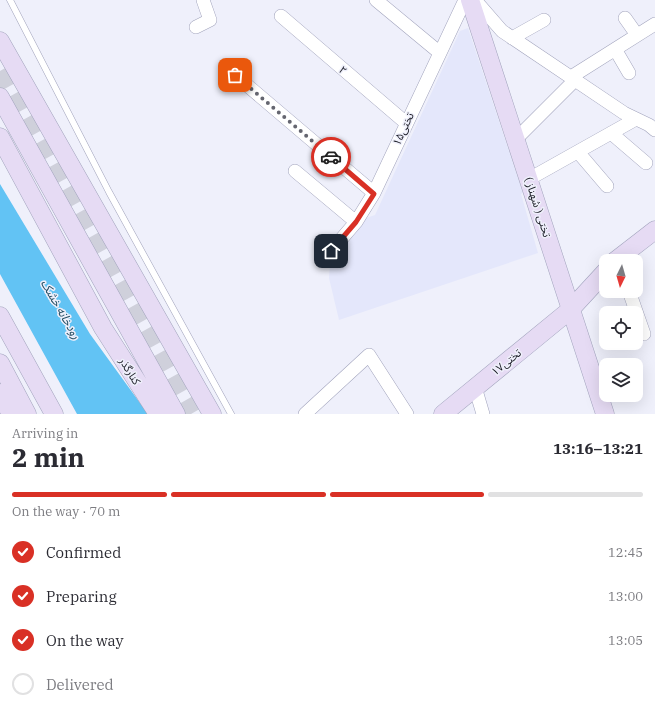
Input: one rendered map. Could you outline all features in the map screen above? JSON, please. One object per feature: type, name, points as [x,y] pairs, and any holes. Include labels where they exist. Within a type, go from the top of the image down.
[{"type":"main road","name":"تختی ( شهناز )","points":[[470,0],[516,139],[536,175],[570,310],[605,414]]},
{"type":"main road","points":[[0,41],[212,414]]},
{"type":"main road","points":[[0,97],[176,414]]},
{"type":"main road","points":[[0,116],[16,150],[91,289],[103,328]]},
{"type":"main road","points":[[0,138],[103,328]]},
{"type":"main road","name":"تختی۱۷","points":[[625,254],[655,230]]},
{"type":"main road","name":"تختی۱۷","points":[[443,414],[570,310],[599,279]]},
{"type":"main road","points":[[0,316],[54,414]]},
{"type":"main road","name":"کنارگذر","points":[[103,328],[158,414]]},
{"type":"main road","points":[[0,336],[42,414]]},
{"type":"main road","points":[[0,364],[27,414]]},
{"type":"main road","points":[[1,396],[11,414]]},
{"type":"street","points":[[196,27],[210,20],[204,0]]},
{"type":"street","points":[[376,0],[440,53]]},
{"type":"street","name":"تختی۱۵","points":[[331,251],[356,222],[374,194],[464,0]]},
{"type":"street","points":[[474,0],[502,31],[624,113],[649,125],[655,130]]},
{"type":"street","name":"۲","points":[[281,16],[406,123]]},
{"type":"street","points":[[625,18],[637,35]]},
{"type":"street","points":[[512,38],[544,20]]},
{"type":"street","points":[[516,139],[573,79],[615,49],[655,24]]},
{"type":"street","points":[[615,49],[629,73]]},
{"type":"street","points":[[235,75],[374,194]]},
{"type":"street","points":[[536,175],[636,119]]},
{"type":"street","points":[[610,134],[646,163]]},
{"type":"street","points":[[578,152],[607,186]]},
{"type":"street","points":[[295,171],[356,222]]},
{"type":"street","points":[[631,298],[644,334]]},
{"type":"street","points":[[305,414],[369,355],[407,414]]},
{"type":"street","points":[[475,387],[483,414]]},
{"type":"lane","points":[[10,0],[109,192],[231,414]]},
{"type":"shaded area","points":[[468,28],[523,193],[521,194],[538,253],[339,320],[329,278],[330,265],[366,218],[375,215],[460,31]]},
{"type":"water","name":"رودخانه خشک","points":[[0,184],[90,334],[148,414],[77,414],[0,274]]},
{"type":"tunnel","points":[[0,71],[191,414]]},
{"type":"way so far","points":[[235,75],[331,157]]},
{"type":"route","points":[[331,157],[374,194],[356,222],[331,251]]}]
